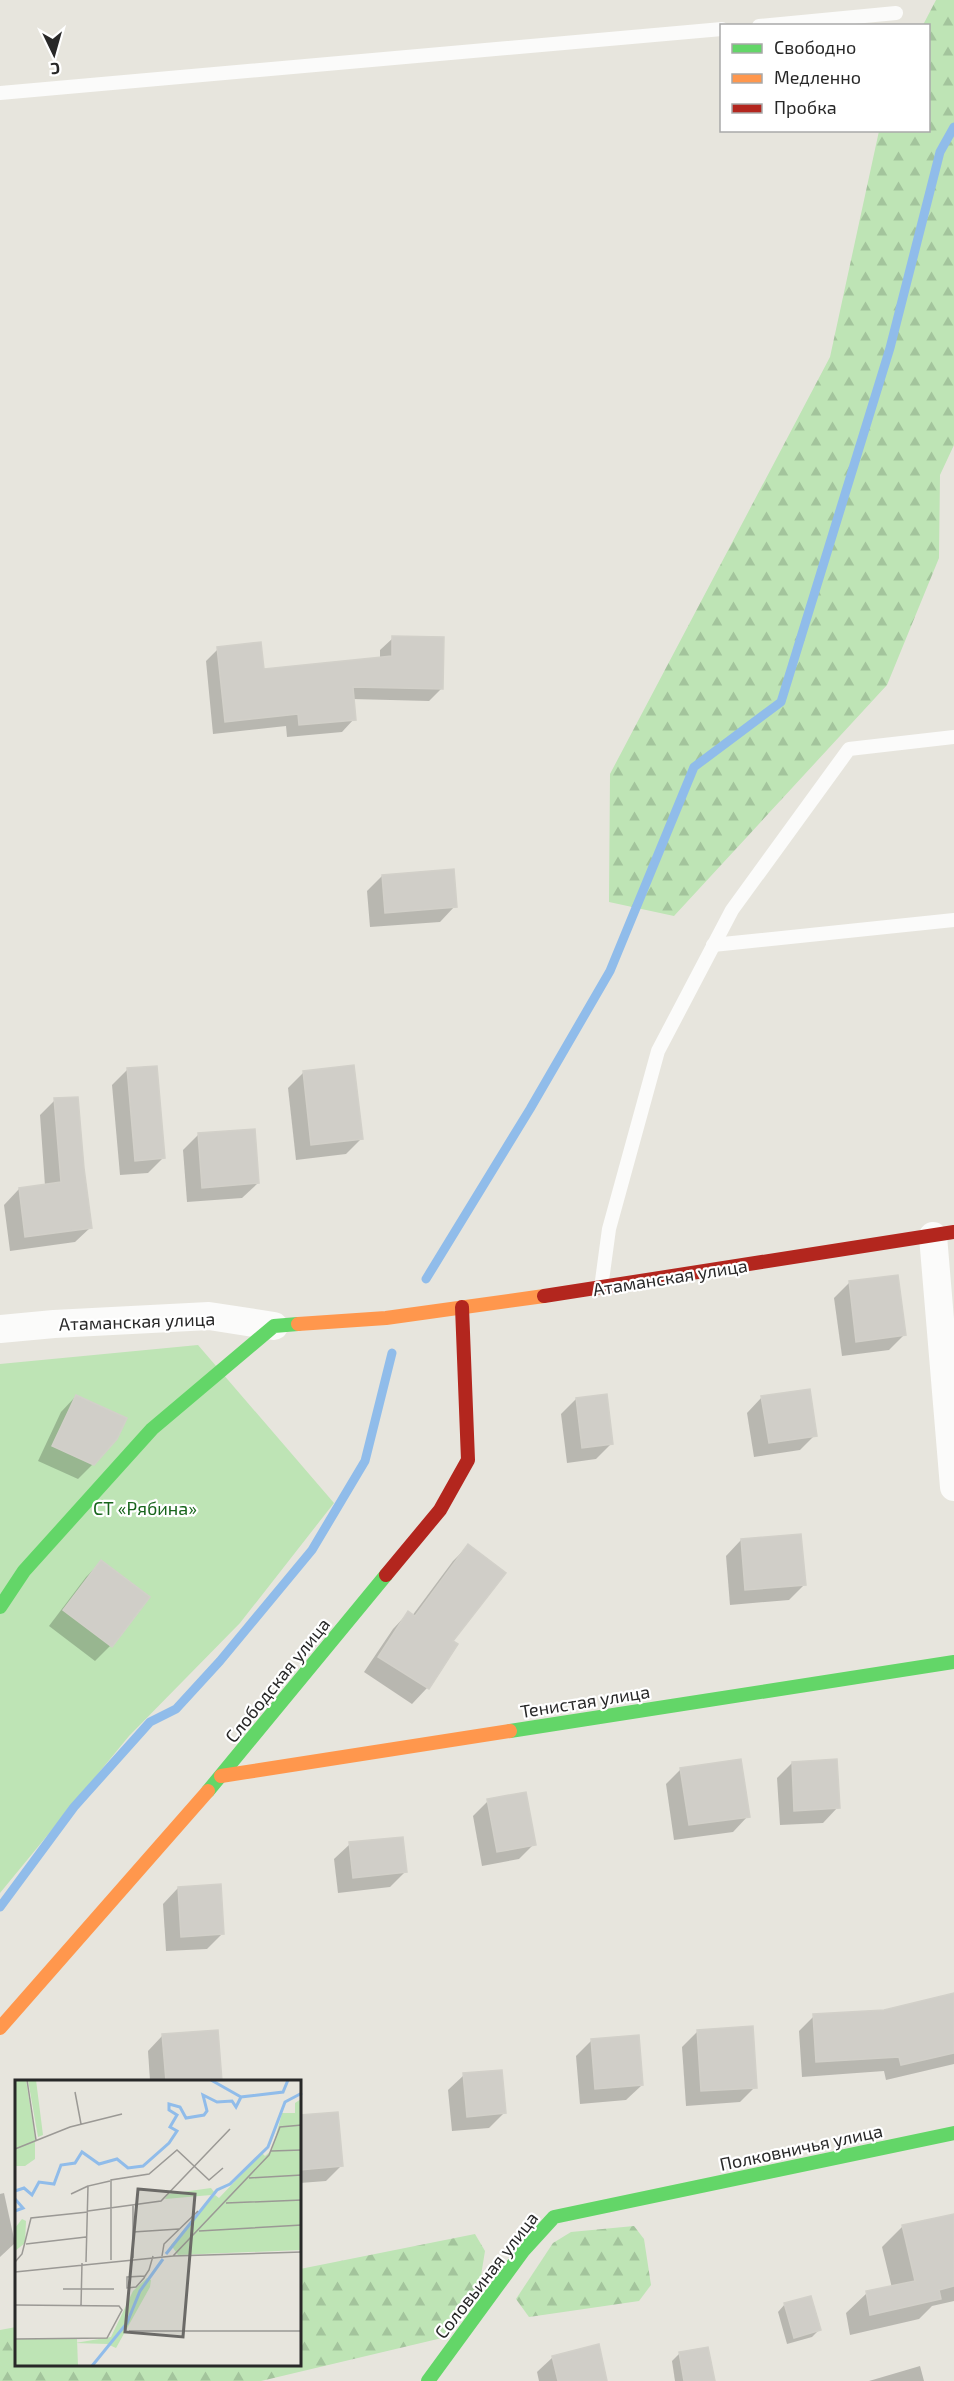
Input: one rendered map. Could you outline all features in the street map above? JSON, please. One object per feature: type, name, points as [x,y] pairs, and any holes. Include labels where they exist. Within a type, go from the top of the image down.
[{"type":"street","name":"Атаманская улица","points":[[0,1329],[209,1316],[274,1326],[386,1318],[601,1288],[944,1234]]},
{"type":"street","points":[[944,1234],[954,1487]]},
{"type":"street","name":"Слободская улица","points":[[0,2028],[221,1776],[440,1510],[468,1460],[462,1307]]},
{"type":"street","points":[[0,1607],[24,1571],[152,1429],[274,1326]]},
{"type":"street","name":"Тенистая улица","points":[[221,1776],[954,1662]]},
{"type":"street","name":"Полковничья улица","points":[[656,2196],[954,2133]]},
{"type":"street","name":"Соловьиная улица","points":[[428,2381],[523,2251],[554,2217],[656,2196]]},
{"type":"lane","points":[[780,24],[896,13]]},
{"type":"lane","points":[[0,93],[720,29]]},
{"type":"lane","points":[[601,1288],[609,1228],[658,1051],[732,910],[849,749],[954,737]]},
{"type":"lane","points":[[713,945],[954,920]]},
{"type":"green space","points":[[936,0],[954,0],[954,445],[940,475],[939,558],[887,685],[674,916],[609,902],[610,774],[830,357],[879,132],[930,132],[930,24],[924,24]]},
{"type":"green space","name":"СТ «Рябина»","points":[[198,1345],[334,1503],[240,1623],[129,1736],[0,1893],[0,1364]]},
{"type":"green space","points":[[634,2226],[644,2239],[651,2285],[639,2301],[529,2317],[516,2299],[553,2243],[571,2232]]},
{"type":"green space","points":[[475,2234],[485,2251],[479,2288],[442,2338],[261,2381],[0,2381],[0,2330],[15,2327],[15,2366],[302,2366],[302,2269]]},
{"type":"building","points":[[392,636],[444,637],[443,689],[353,687],[356,720],[299,725],[298,714],[225,722],[217,647],[261,642],[264,669],[392,656]]},
{"type":"building","points":[[454,869],[457,907],[385,913],[382,875]]},
{"type":"building","points":[[354,1065],[363,1139],[311,1145],[303,1071]]},
{"type":"building","points":[[157,1066],[165,1158],[135,1161],[127,1068]]},
{"type":"building","points":[[78,1097],[92,1228],[25,1237],[19,1188],[61,1182],[54,1098]]},
{"type":"building","points":[[255,1129],[259,1183],[202,1188],[198,1133]]},
{"type":"building","points":[[898,1275],[906,1335],[856,1342],[849,1281]]},
{"type":"building","points":[[810,1389],[817,1436],[769,1443],[761,1396]]},
{"type":"building","points":[[607,1394],[613,1444],[582,1448],[576,1398]]},
{"type":"building","points":[[76,1395],[127,1418],[117,1439],[94,1465],[52,1446]]},
{"type":"building","points":[[801,1534],[806,1585],[745,1590],[741,1539]]},
{"type":"building","points":[[468,1544],[506,1573],[453,1641],[458,1644],[429,1689],[378,1657],[408,1611],[415,1616]]},
{"type":"building","points":[[101,1560],[150,1597],[112,1647],[63,1610]]},
{"type":"building","points":[[741,1759],[750,1817],[689,1825],[680,1768]]},
{"type":"building","points":[[837,1759],[840,1808],[794,1811],[792,1762]]},
{"type":"building","points":[[526,1792],[536,1845],[497,1852],[487,1799]]},
{"type":"building","points":[[403,1837],[407,1872],[353,1878],[349,1842]]},
{"type":"building","points":[[221,1884],[224,1934],[181,1937],[178,1887]]},
{"type":"building","points":[[954,1993],[954,2053],[901,2065],[899,2057],[816,2062],[813,2014],[884,2010]]},
{"type":"building","points":[[753,2026],[757,2088],[701,2091],[697,2030]]},
{"type":"building","points":[[218,2030],[222,2080],[166,2080],[162,2034]]},
{"type":"building","points":[[639,2035],[643,2085],[595,2089],[591,2039]]},
{"type":"building","points":[[502,2070],[506,2113],[467,2117],[463,2073]]},
{"type":"building","points":[[338,2112],[343,2166],[302,2170],[302,2115]]},
{"type":"building","points":[[954,2214],[954,2286],[939,2290],[941,2299],[870,2315],[866,2291],[915,2281],[902,2225]]},
{"type":"building","points":[[811,2296],[821,2330],[794,2338],[784,2303]]},
{"type":"building","points":[[599,2344],[607,2381],[558,2381],[552,2356]]},
{"type":"building","points":[[708,2347],[715,2381],[684,2381],[679,2352]]},
{"type":"waterway","points":[[426,1279],[530,1109],[610,971],[694,767],[781,702],[890,348],[940,152],[954,127]]},
{"type":"waterway","points":[[0,1907],[74,1807],[150,1722],[176,1709],[220,1661],[312,1550],[365,1461],[392,1353]]},
{"type":"traffic: fast","points":[[0,1607],[24,1571],[152,1429],[274,1326],[298,1324]]},
{"type":"traffic: fast","points":[[208,1791],[386,1575]]},
{"type":"traffic: fast","points":[[510,1731],[954,1662]]},
{"type":"traffic: fast","points":[[428,2381],[523,2251],[554,2217],[954,2133]]},
{"type":"traffic: slow","points":[[298,1324],[386,1318],[544,1296]]},
{"type":"traffic: slow","points":[[221,1776],[510,1731]]},
{"type":"traffic: slow","points":[[0,2028],[208,1791]]},
{"type":"traffic: jam","points":[[544,1296],[954,1232]]},
{"type":"traffic: jam","points":[[386,1575],[440,1510],[468,1460],[462,1307]]}]
